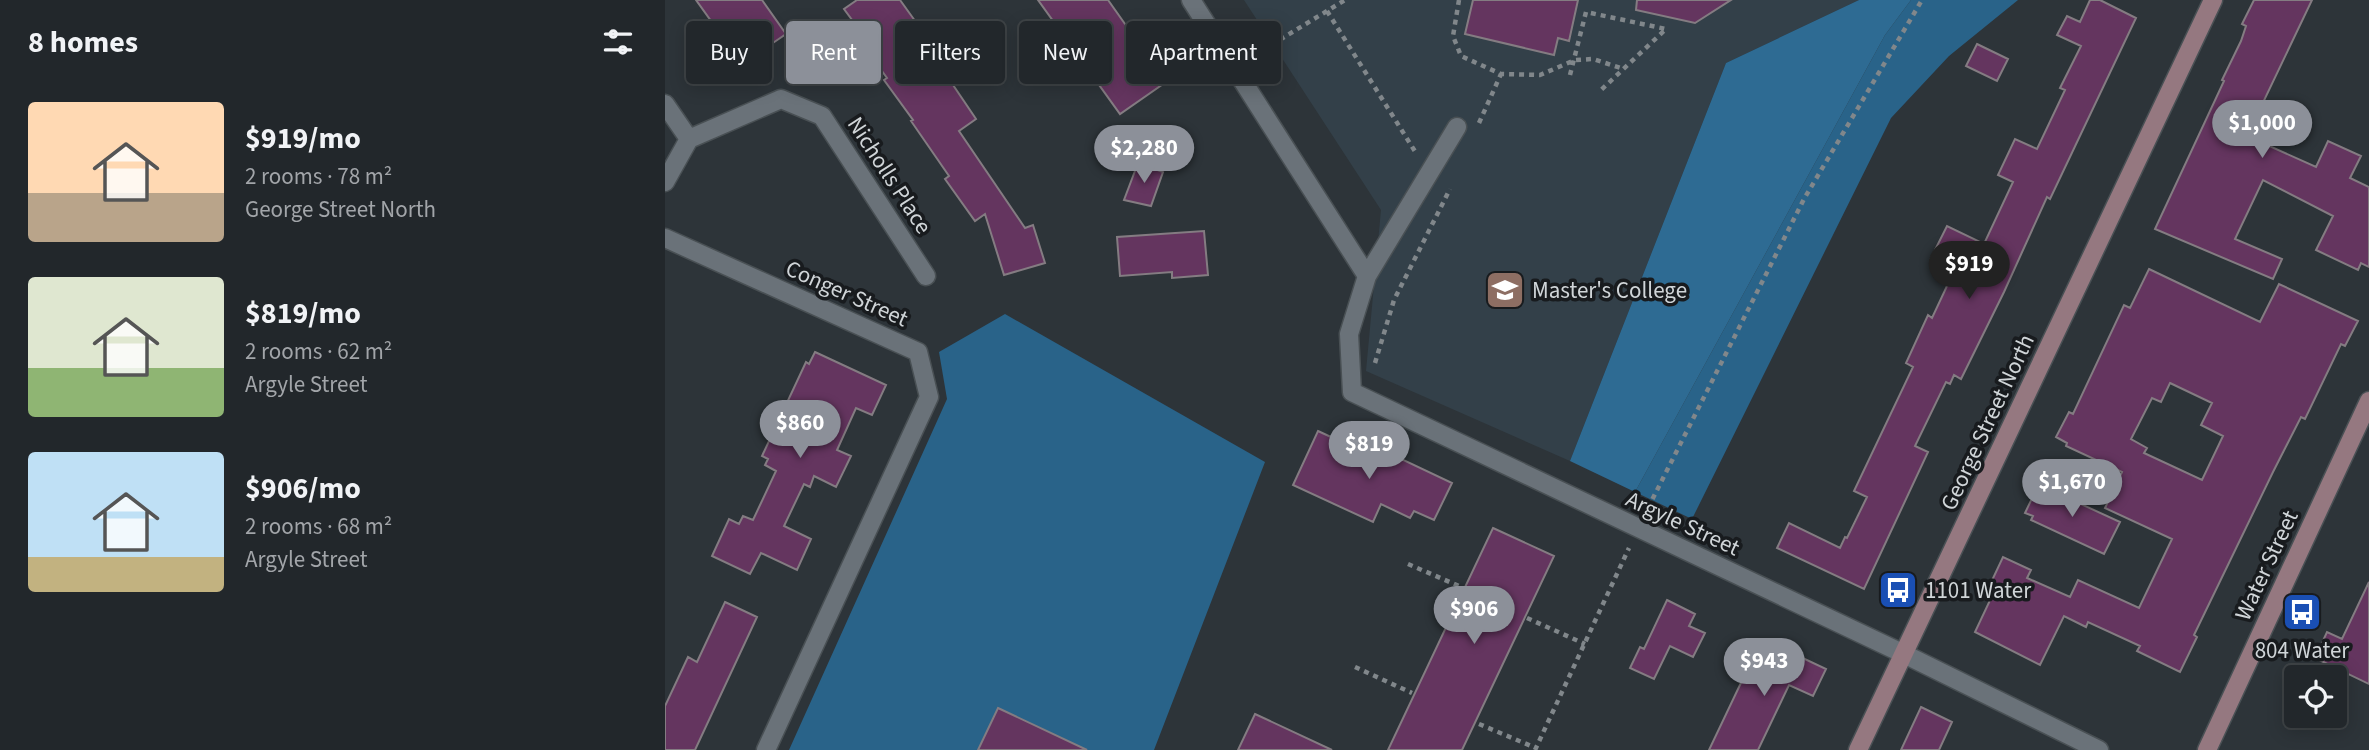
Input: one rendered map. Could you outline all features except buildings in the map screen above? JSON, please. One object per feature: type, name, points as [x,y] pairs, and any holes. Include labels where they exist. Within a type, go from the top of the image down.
[{"type":"main road","name":"George Street North","points":[[1859,750],[2213,0]]},
{"type":"main road","name":"Water Street","points":[[2207,750],[2369,401]]},
{"type":"street","points":[[1191,0],[1367,276]]},
{"type":"street","name":"Nicholls Place","points":[[689,139],[781,99],[823,116],[926,276]]},
{"type":"street","points":[[665,104],[689,139],[665,182]]},
{"type":"street","points":[[1363,397],[1352,392],[1349,334],[1367,276],[1457,127]]},
{"type":"street","name":"Conger Street","points":[[665,238],[918,352],[929,397],[766,750]]},
{"type":"street","name":"Argyle Street","points":[[1363,397],[1904,654],[2099,750]]},
{"type":"path","points":[[1281,39],[1345,0]]},
{"type":"path","points":[[1459,0],[1453,36],[1461,56],[1501,74],[1540,75],[1576,60],[1593,59],[1624,69]]},
{"type":"path","points":[[1479,724],[1535,749],[1639,529],[1804,199],[1922,0]]},
{"type":"path","points":[[1327,11],[1416,154],[1433,166]]},
{"type":"path","points":[[1570,75],[1576,60],[1586,12],[1666,29],[1600,91]]},
{"type":"path","points":[[1479,124],[1501,74]]},
{"type":"path","points":[[1363,397],[1394,300],[1451,186]]},
{"type":"path","points":[[1408,564],[1459,586]]},
{"type":"path","points":[[1527,618],[1585,644]]},
{"type":"path","points":[[1355,667],[1412,693]]},
{"type":"shaded area","name":"Master's College","points":[[1244,0],[1859,0],[1726,63],[1570,461],[1366,371],[1381,210],[1281,57],[1281,21],[1258,21]]},
{"type":"shaded area","points":[[1859,0],[1911,0],[1885,35],[1635,492],[1570,461],[1726,63]]},
{"type":"shaded area","points":[[1911,0],[2018,0],[1949,56],[1891,118],[1692,519],[1635,492],[1885,35]]},
{"type":"shaded area","points":[[1005,314],[1265,462],[1154,750],[789,750],[947,399],[939,352]]},
{"type":"place","name":"Master's College","points":[[1505,290]]},
{"type":"place","name":"1101 Water","points":[[1898,590]]},
{"type":"place","name":"804 Water","points":[[2302,612]]}]
